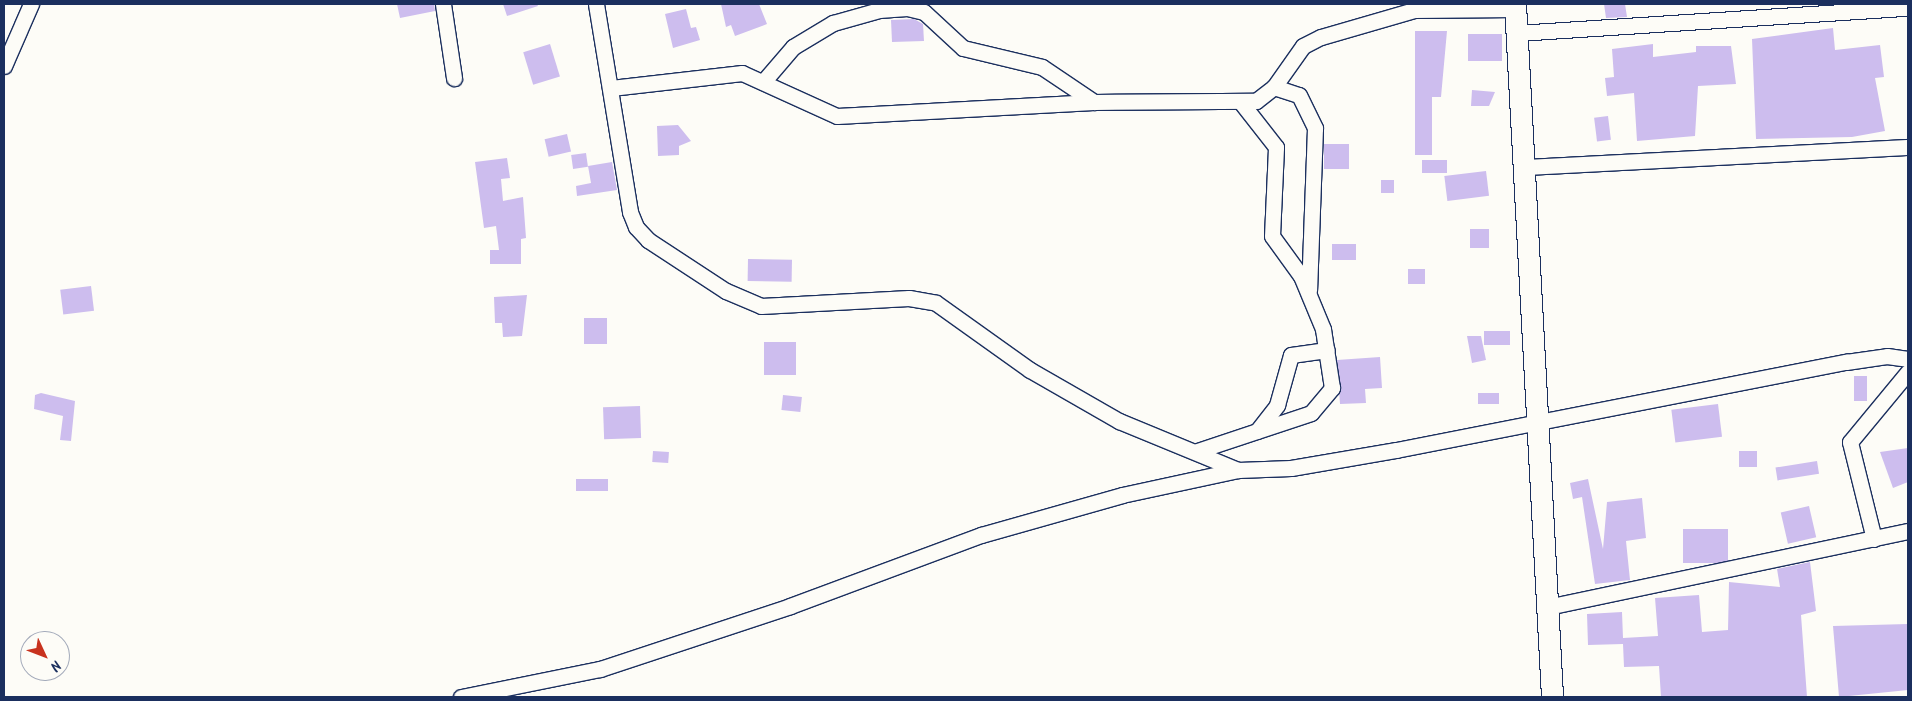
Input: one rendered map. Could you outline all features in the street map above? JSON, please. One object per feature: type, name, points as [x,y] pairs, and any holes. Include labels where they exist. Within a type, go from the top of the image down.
[{"type":"street","points":[[4,66],[30,4]]},
{"type":"street","points":[[443,4],[454,78]]},
{"type":"street","points":[[596,4],[636,227],[726,291],[760,306],[909,298],[936,303],[1030,370],[1119,421],[1197,451],[1238,470]]},
{"type":"street","points":[[611,88],[742,72],[837,116],[1094,102],[1256,101],[1274,87],[1303,46],[1391,14],[1414,10],[1515,7],[1552,697]]},
{"type":"street","points":[[763,82],[793,47],[833,23],[879,10],[906,8],[924,12],[963,48],[977,55],[1042,67],[1094,102]]},
{"type":"street","points":[[1516,32],[1908,8]]},
{"type":"street","points":[[1274,87],[1299,95],[1315,128],[1309,295]]},
{"type":"street","points":[[1197,451],[1311,413],[1323,403],[1332,388],[1327,350],[1309,295],[1272,236],[1276,148],[1240,101]]},
{"type":"street","points":[[1524,167],[1908,147]]},
{"type":"street","points":[[1257,430],[1277,405],[1291,355],[1327,350]]},
{"type":"street","points":[[461,697],[600,669],[790,606],[981,535],[1122,495],[1238,470],[1291,468],[1846,362],[1887,356],[1908,359]]},
{"type":"street","points":[[1874,539],[1850,442],[1908,372]]},
{"type":"street","points":[[1547,607],[1908,531]]},
{"type":"building","points":[[397,4],[434,4],[435,11],[400,18]]},
{"type":"building","points":[[503,4],[537,4],[538,6],[507,16]]},
{"type":"building","points":[[721,4],[759,4],[767,24],[735,36],[731,25],[726,27]]},
{"type":"building","points":[[1604,4],[1625,4],[1627,17],[1606,18]]},
{"type":"building","points":[[686,9],[691,28],[696,27],[700,40],[673,48],[665,14]]},
{"type":"building","points":[[914,19],[923,24],[924,41],[892,42],[891,20]]},
{"type":"building","points":[[1833,28],[1835,50],[1880,45],[1884,77],[1875,78],[1885,131],[1852,137],[1756,139],[1752,39]]},
{"type":"building","points":[[1415,31],[1447,31],[1441,97],[1432,97],[1432,155],[1415,155]]},
{"type":"building","points":[[1468,34],[1502,34],[1502,61],[1468,61]]},
{"type":"building","points":[[550,44],[560,77],[533,85],[523,52]]},
{"type":"building","points":[[1653,44],[1653,57],[1696,52],[1696,46],[1731,46],[1736,84],[1698,86],[1695,136],[1637,141],[1634,93],[1607,96],[1605,78],[1614,77],[1612,49]]},
{"type":"building","points":[[1472,90],[1495,92],[1489,106],[1471,106]]},
{"type":"building","points":[[1608,116],[1611,140],[1597,142],[1594,118]]},
{"type":"building","points":[[678,125],[691,141],[679,146],[679,155],[658,156],[657,126]]},
{"type":"building","points":[[567,134],[571,152],[549,157],[545,139]]},
{"type":"building","points":[[1324,144],[1349,144],[1349,169],[1324,169]]},
{"type":"building","points":[[586,153],[588,167],[573,169],[571,155]]},
{"type":"building","points":[[507,158],[510,178],[501,179],[503,201],[523,197],[526,238],[521,239],[521,264],[490,264],[490,250],[499,250],[496,226],[484,228],[475,162]]},
{"type":"building","points":[[1422,160],[1447,160],[1447,173],[1422,173]]},
{"type":"building","points":[[612,162],[617,190],[577,196],[576,186],[591,183],[588,166]]},
{"type":"building","points":[[1486,171],[1489,196],[1447,201],[1444,176]]},
{"type":"building","points":[[1381,180],[1394,180],[1394,193],[1381,193]]},
{"type":"building","points":[[1470,229],[1489,229],[1489,248],[1470,248]]},
{"type":"building","points":[[1332,244],[1356,244],[1356,260],[1332,260]]},
{"type":"building","points":[[748,259],[792,260],[792,282],[748,281]]},
{"type":"building","points":[[1408,269],[1425,269],[1425,284],[1408,284]]},
{"type":"building","points":[[91,286],[94,311],[63,315],[60,290]]},
{"type":"building","points":[[527,295],[522,336],[503,337],[502,323],[495,323],[494,297]]},
{"type":"building","points":[[584,318],[607,318],[607,344],[584,344]]},
{"type":"building","points":[[1484,331],[1510,331],[1510,345],[1484,345]]},
{"type":"building","points":[[1467,336],[1481,336],[1486,360],[1472,363]]},
{"type":"building","points":[[764,342],[796,342],[796,375],[764,375]]},
{"type":"building","points":[[1380,357],[1382,388],[1365,389],[1366,403],[1340,404],[1337,360]]},
{"type":"building","points":[[1854,376],[1867,376],[1867,401],[1854,401]]},
{"type":"building","points":[[41,393],[75,401],[71,441],[60,440],[63,416],[34,409],[35,395]]},
{"type":"building","points":[[1478,393],[1499,393],[1499,404],[1478,404]]},
{"type":"building","points":[[783,395],[802,397],[800,412],[781,410]]},
{"type":"building","points":[[1718,404],[1722,437],[1675,442],[1671,410]]},
{"type":"building","points":[[640,406],[641,438],[604,439],[603,407]]},
{"type":"building","points":[[1908,448],[1908,482],[1893,488],[1880,452]]},
{"type":"building","points":[[653,451],[669,452],[668,463],[652,462]]},
{"type":"building","points":[[1739,451],[1757,451],[1757,467],[1739,467]]},
{"type":"building","points":[[1817,461],[1819,474],[1778,480],[1776,468]]},
{"type":"building","points":[[576,479],[608,479],[608,491],[576,491]]},
{"type":"building","points":[[1588,479],[1603,549],[1607,502],[1642,498],[1646,538],[1626,541],[1630,580],[1595,584],[1582,497],[1573,499],[1570,483]]},
{"type":"building","points":[[1809,506],[1816,537],[1788,544],[1781,513]]},
{"type":"building","points":[[1683,529],[1728,529],[1728,563],[1683,563]]},
{"type":"building","points":[[1810,562],[1816,611],[1801,615],[1807,697],[1661,697],[1659,666],[1624,667],[1623,644],[1588,645],[1587,614],[1622,612],[1623,638],[1658,636],[1655,598],[1699,595],[1702,632],[1728,630],[1729,582],[1780,587],[1777,569]]},
{"type":"building","points":[[1908,624],[1908,690],[1839,697],[1833,626]]}]
